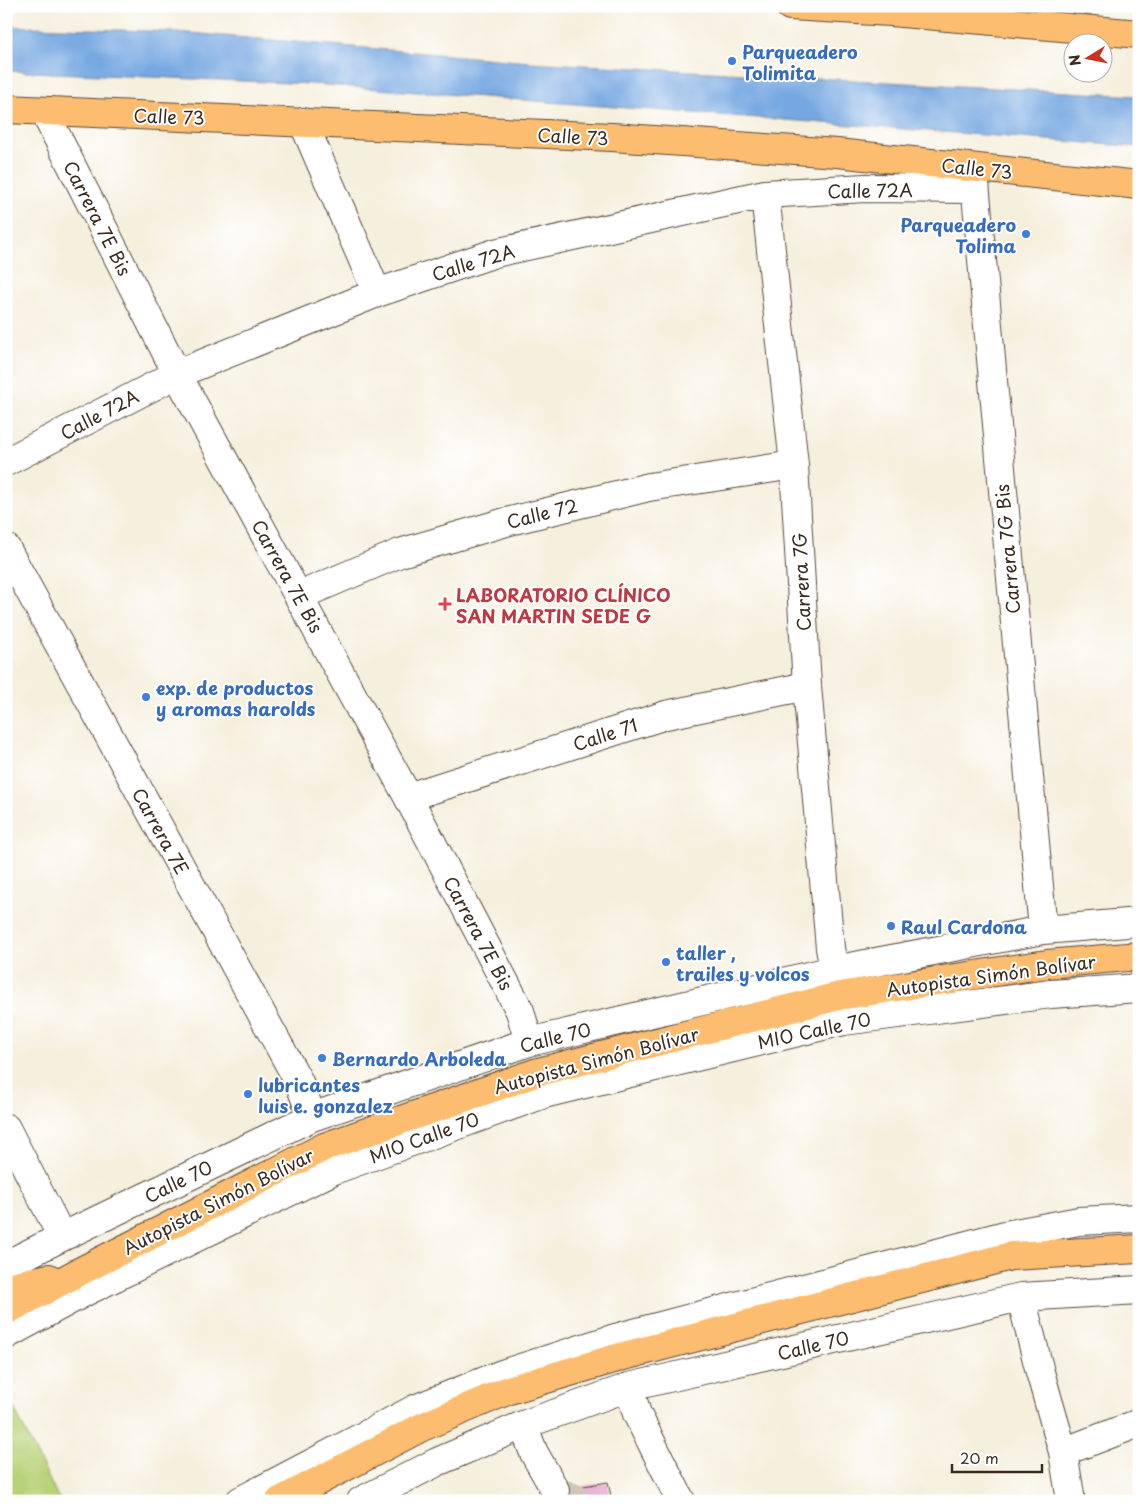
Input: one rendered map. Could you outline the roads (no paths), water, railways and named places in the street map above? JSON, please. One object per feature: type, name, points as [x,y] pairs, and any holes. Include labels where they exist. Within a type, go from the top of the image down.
[{"type":"main road","points":[[790,6],[891,9],[1139,34]]},
{"type":"main road","name":"Calle 73","points":[[6,109],[303,122],[681,142],[837,153],[974,178],[1139,185]]},
{"type":"main road","name":"Autopista Simón Bolívar","points":[[6,1311],[324,1147],[538,1072],[839,996],[1047,964],[1139,956]]},
{"type":"main road","points":[[280,1501],[431,1423],[509,1390],[620,1356],[1010,1256],[1139,1249]]},
{"type":"main road","points":[[6,1287],[77,1273]]},
{"type":"street","name":"Carrera 7E Bis","points":[[44,111],[177,374],[408,797],[520,1011],[529,1042]]},
{"type":"street","points":[[303,122],[378,293]]},
{"type":"street","name":"Calle 72A","points":[[6,462],[177,374],[378,293],[495,253],[765,194],[865,188],[974,178]]},
{"type":"street","name":"Carrera 7G Bis","points":[[974,178],[1043,930]]},
{"type":"street","name":"Carrera 7G","points":[[765,194],[794,465],[806,686],[830,948],[834,970]]},
{"type":"street","name":"Calle 72","points":[[299,596],[400,553],[506,522],[649,487],[794,465]]},
{"type":"street","name":"Carrera 7E","points":[[6,548],[299,1082],[312,1117]]},
{"type":"street","name":"Calle 71","points":[[408,797],[666,715],[806,686]]},
{"type":"street","name":"Calle 70","points":[[6,1265],[312,1117],[529,1042],[834,970],[1043,930],[1139,922]]},
{"type":"street","name":"MIO Calle 70","points":[[6,1335],[85,1292],[334,1170],[544,1094],[844,1021],[1051,994],[1139,988]]},
{"type":"street","points":[[6,1128],[62,1237]]},
{"type":"street","points":[[240,1501],[415,1409],[502,1374],[605,1341],[1005,1235],[1078,1222],[1139,1218]]},
{"type":"street","name":"Calle 70","points":[[361,1501],[437,1462],[523,1426],[629,1387],[1021,1297],[1139,1290]]},
{"type":"street","points":[[1021,1297],[1063,1452],[1071,1501]]},
{"type":"street","points":[[629,1387],[637,1414],[675,1498]]},
{"type":"street","points":[[1063,1452],[1139,1423]]},
{"type":"street","points":[[523,1426],[534,1453],[555,1490]]},
{"type":"water","points":[[6,26],[178,32],[530,62],[1139,96],[1139,147],[312,84],[6,71]]},
{"type":"tunnel","points":[[555,1490],[583,1501]]},
{"type":"place","name":"Parqueadero Tolimita","points":[[732,61]]},
{"type":"place","name":"Parqueadero Tolima","points":[[1026,234]]},
{"type":"place","name":"LABORATORIO CLÍNICO SAN MARTIN SEDE G","points":[[445,604]]},
{"type":"place","name":"exp. de productos y aromas harolds","points":[[146,697]]},
{"type":"place","name":"Raul Cardona","points":[[891,926]]},
{"type":"place","name":"taller , trailes y volcos","points":[[666,962]]},
{"type":"place","name":"Bernardo Arboleda","points":[[322,1058]]},
{"type":"place","name":"lubricantes luis e. gonzalez","points":[[248,1094]]}]
